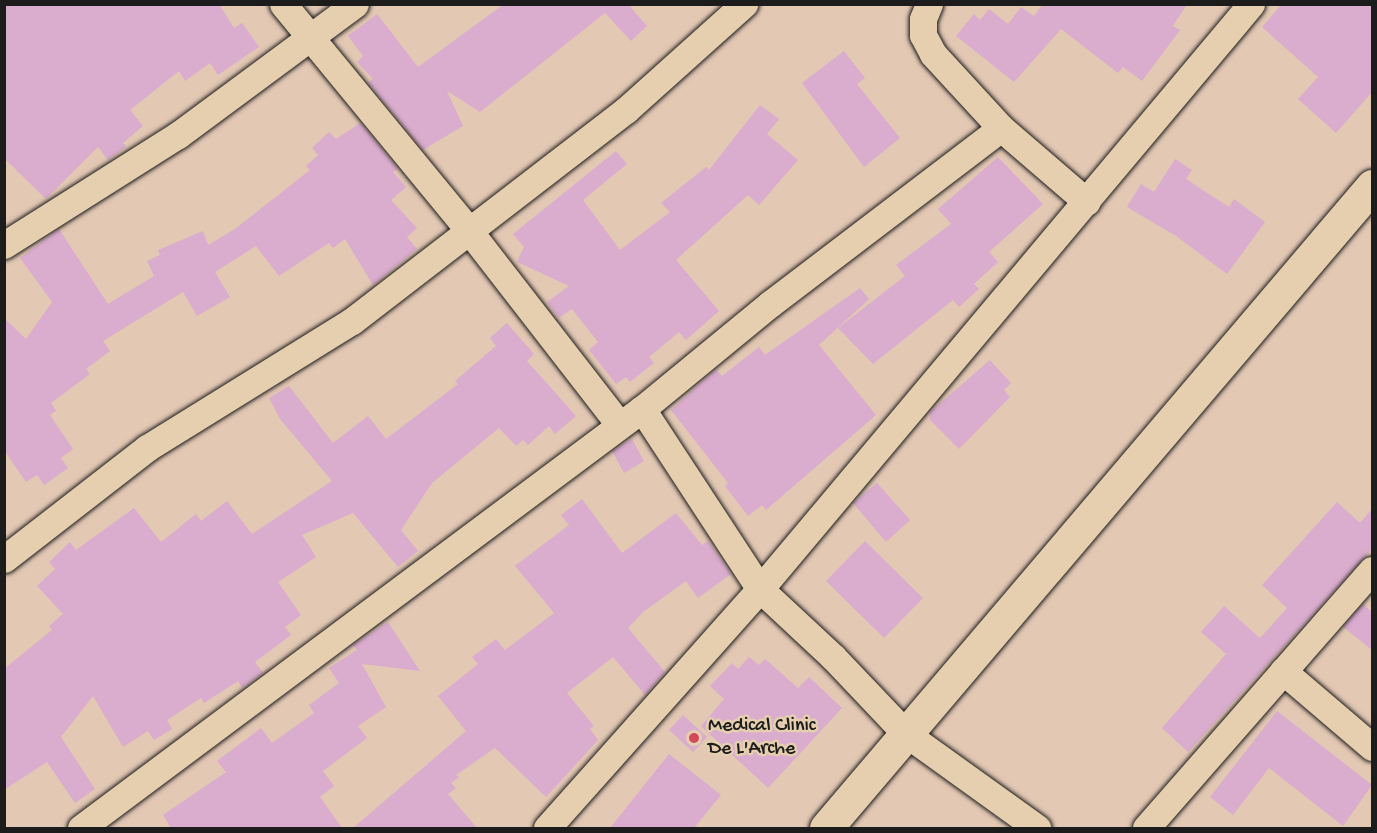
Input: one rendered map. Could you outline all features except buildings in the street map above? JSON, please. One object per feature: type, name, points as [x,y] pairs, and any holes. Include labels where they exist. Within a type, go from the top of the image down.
[{"type":"street","points":[[283,4],[470,232],[619,424]]},
{"type":"street","points":[[4,245],[178,135],[355,4]]},
{"type":"street","points":[[4,559],[147,448],[352,321],[626,110],[744,4]]},
{"type":"street","points":[[929,4],[923,19],[923,35],[933,54],[1001,128],[1087,202]]},
{"type":"street","points":[[547,828],[760,589],[1251,4]]},
{"type":"street","points":[[81,828],[642,409],[770,304],[1001,128]]},
{"type":"street","points":[[826,828],[1372,186]]},
{"type":"street","points":[[642,409],[760,589],[833,657],[905,733],[1037,828]]},
{"type":"street","points":[[1146,828],[1372,570]]},
{"type":"street","points":[[1283,671],[1372,747]]},
{"type":"place","name":"Medical Clinic De L'Arche","points":[[694,738]]}]
